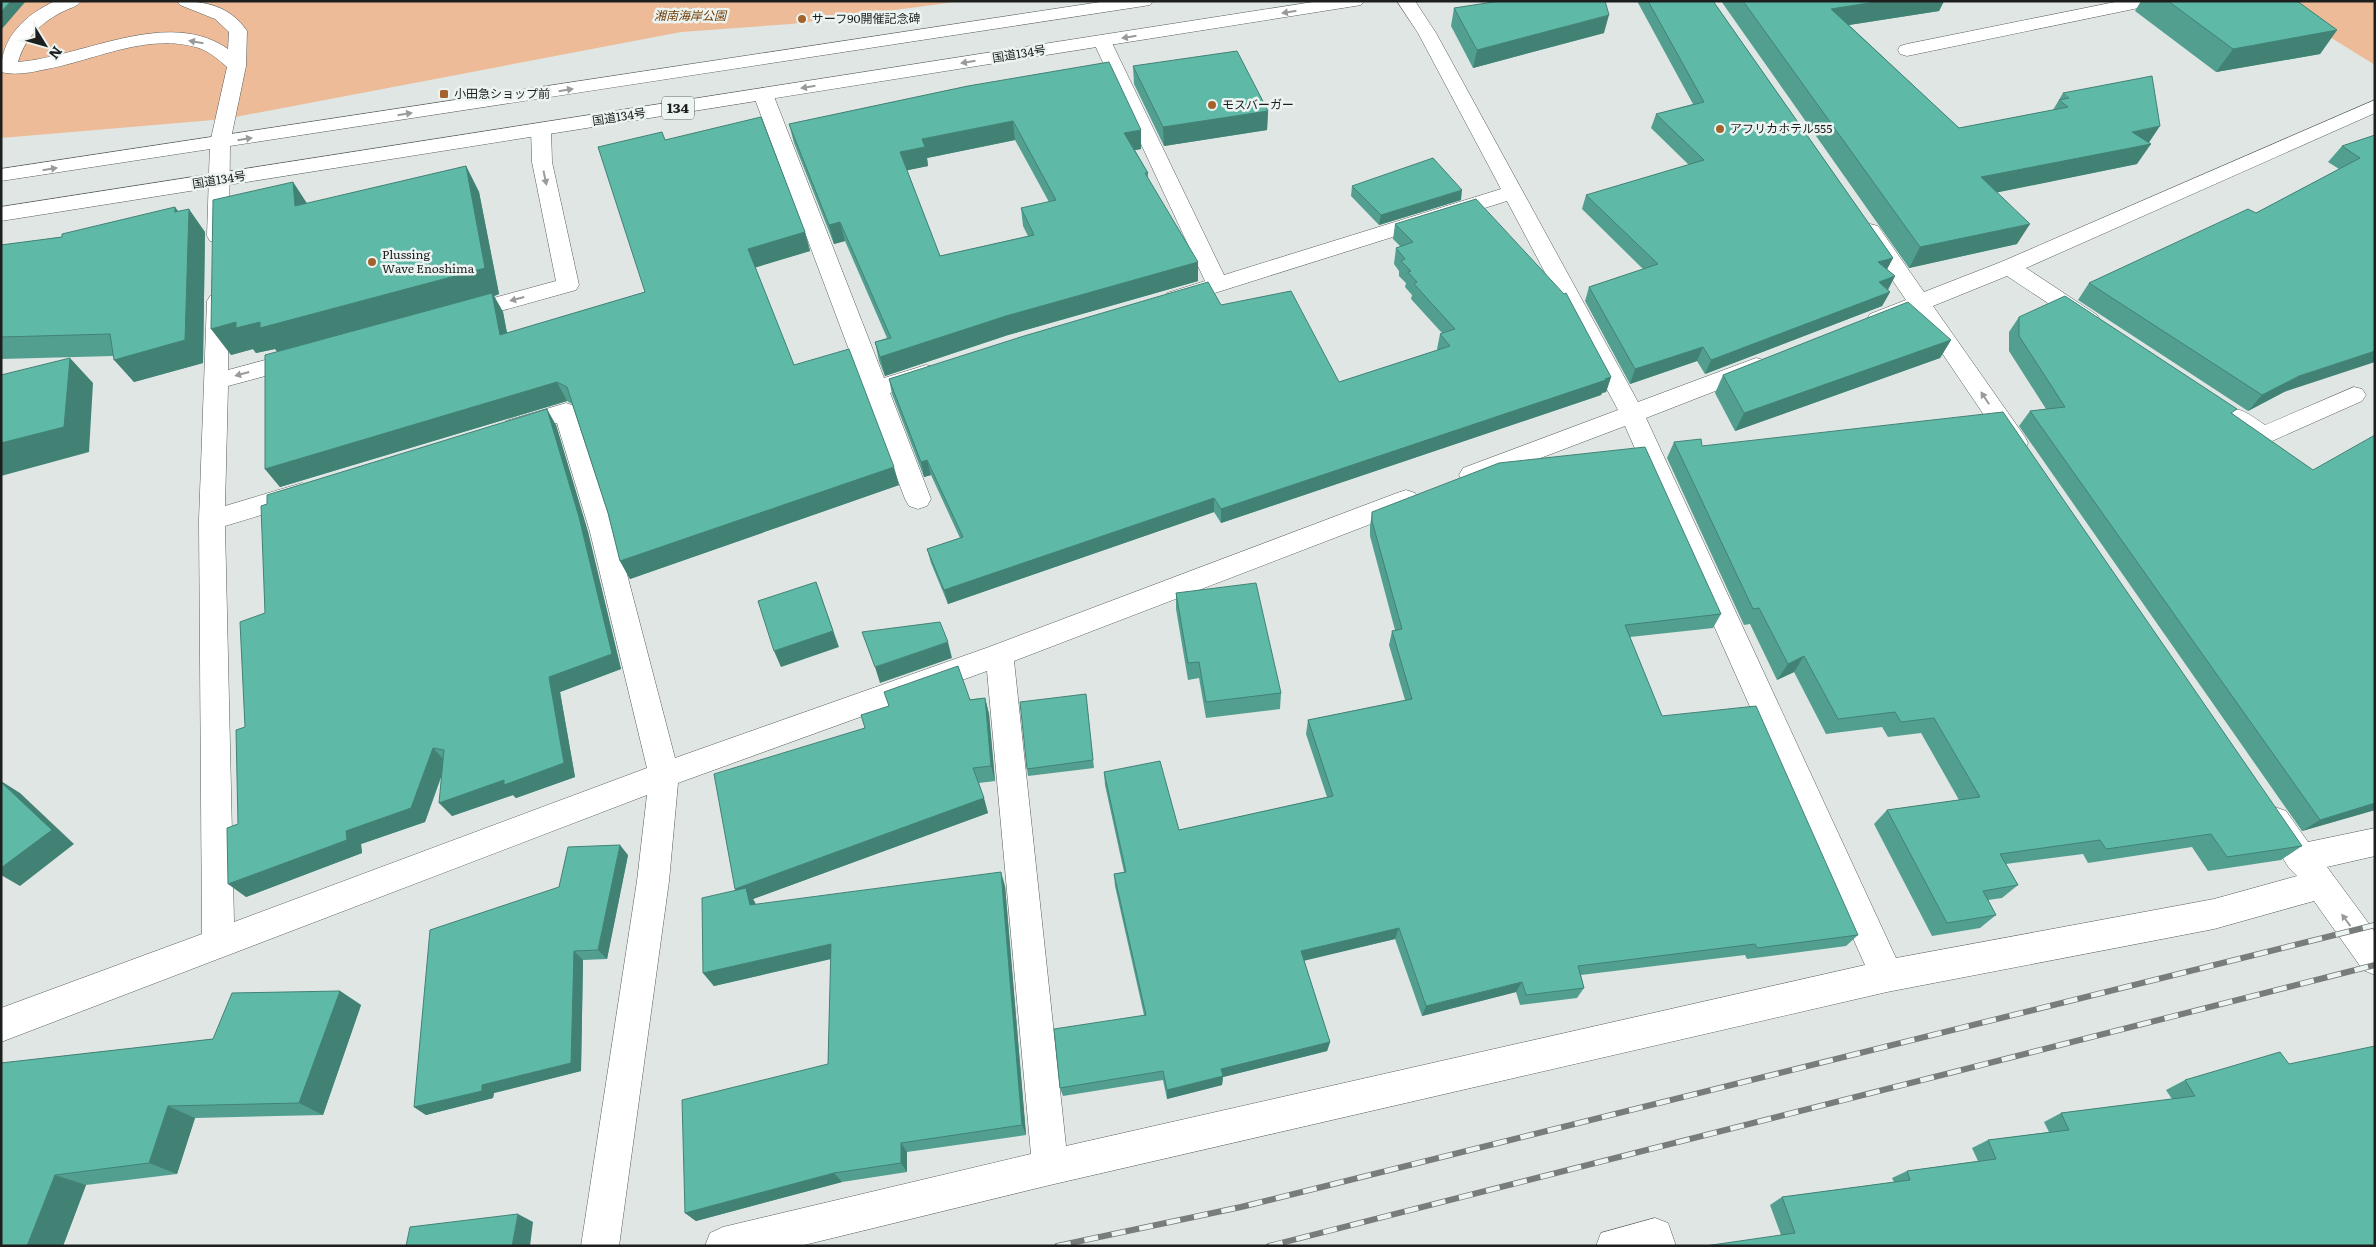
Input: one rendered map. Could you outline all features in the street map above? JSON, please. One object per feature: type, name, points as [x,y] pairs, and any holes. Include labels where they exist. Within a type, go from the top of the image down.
[{"type":"main road","points":[[4,68],[32,22],[55,7],[72,1]]},
{"type":"main road","points":[[186,1],[221,15],[238,32],[238,66],[220,143],[218,180],[217,381],[212,520],[218,944]]},
{"type":"main road","name":"134","points":[[1,176],[1144,1]]},
{"type":"main road","name":"国道134号","points":[[1,214],[1355,1]]},
{"type":"main road","points":[[1406,1],[1427,33],[1632,414],[1887,976]]},
{"type":"main road","points":[[1907,50],[2148,1]]},
{"type":"main road","points":[[4,68],[46,65],[102,49],[142,41],[175,39],[201,42],[218,50],[238,66]]},
{"type":"main road","points":[[1102,41],[1218,285]]},
{"type":"main road","points":[[763,94],[918,499]]},
{"type":"main road","points":[[1854,328],[2009,267],[2371,111]]},
{"type":"main road","points":[[444,319],[568,285],[542,162],[541,129]]},
{"type":"main road","points":[[1151,305],[1513,192]]},
{"type":"main road","points":[[1859,215],[2031,466]]},
{"type":"main road","points":[[2009,267],[2107,332]]},
{"type":"main road","points":[[217,381],[321,353]]},
{"type":"main road","points":[[1,1025],[664,775],[999,655],[1780,357]]},
{"type":"main road","points":[[876,389],[942,368]]},
{"type":"main road","points":[[2214,403],[2263,436],[2354,395]]},
{"type":"main road","points":[[494,434],[566,412],[603,532],[664,775],[653,881],[600,1246]]},
{"type":"main road","points":[[212,520],[326,485]]},
{"type":"main road","points":[[999,655],[1050,1167]]},
{"type":"main road","points":[[2261,801],[2300,858],[2375,959]]},
{"type":"main road","points":[[2300,858],[2375,842]]},
{"type":"main road","points":[[723,1246],[1050,1167],[1887,976],[2214,914],[2320,885]]},
{"type":"main road","points":[[1614,1246],[1655,1236],[1658,1246]]},
{"type":"green space","name":"湘南海岸公園","points":[[1,1],[962,1],[791,24],[681,32],[225,119],[1,138]]},
{"type":"green space","points":[[2272,1],[2375,1],[2375,65]]},
{"type":"building","points":[[1,1],[11,1],[1,12]]},
{"type":"building","points":[[1500,1],[1605,1],[1609,15],[1477,50],[1454,8]]},
{"type":"building","points":[[1648,1],[1713,1],[1893,258],[1878,262],[1895,276],[1879,282],[1890,292],[1711,360],[1703,347],[1635,369],[1589,287],[1658,264],[1586,195],[1704,160],[1656,114],[1704,102]]},
{"type":"building","points":[[1743,1],[1881,1],[1831,9],[1959,128],[2068,107],[2059,100],[2069,98],[2063,93],[2152,76],[2160,126],[2132,132],[2151,144],[1981,177],[2030,224],[1920,247]]},
{"type":"building","points":[[2168,1],[2297,1],[2337,30],[2233,49]]},
{"type":"building","points":[[1237,51],[1268,111],[1163,127],[1133,66]]},
{"type":"building","points":[[1109,62],[1141,130],[1124,133],[1148,173],[1145,173],[1198,262],[1006,316],[880,357],[875,342],[891,338],[840,222],[829,225],[789,124],[968,86]],"holes":[[[1013,121],[1056,200],[1021,208],[1034,235],[940,256],[900,152],[925,147],[922,139]]]},
{"type":"building","points":[[761,117],[805,232],[748,249],[794,365],[849,349],[894,467],[620,561],[608,513],[567,387],[557,382],[265,469],[265,355],[492,293],[500,335],[645,292],[598,147],[662,132],[665,140]]},
{"type":"building","points":[[2375,135],[2375,351],[2299,376],[2262,395],[2089,283],[2248,209],[2256,213],[2360,158],[2342,146]]},
{"type":"building","points":[[1433,158],[1462,190],[1381,215],[1352,186]]},
{"type":"building","name":"Plussing Wave Enoshima","points":[[466,166],[485,268],[260,328],[260,322],[236,328],[236,322],[211,329],[213,200],[293,182],[295,206]]},
{"type":"building","points":[[1476,199],[1564,294],[1566,293],[1611,377],[1221,509],[1214,498],[944,590],[927,549],[963,537],[927,460],[921,462],[889,379],[1024,336],[1208,282],[1221,305],[1291,291],[1339,382],[1450,346],[1440,334],[1455,329],[1414,284],[1417,282],[1408,272],[1411,271],[1401,261],[1405,259],[1396,248],[1413,242],[1395,224]]},
{"type":"building","points":[[175,207],[175,212],[189,209],[185,340],[114,360],[110,334],[1,337],[1,245],[62,237],[62,234]]},
{"type":"building","points":[[2065,296],[2237,409],[2231,413],[2313,470],[2375,435],[2375,803],[2320,820],[2030,411],[2065,407],[2019,336],[2019,317]]},
{"type":"building","points":[[1908,302],[1951,340],[1744,413],[1723,375]]},
{"type":"building","points":[[70,358],[64,427],[1,443],[1,375]]},
{"type":"building","points":[[547,409],[579,517],[612,654],[549,677],[564,763],[504,785],[504,780],[439,803],[444,750],[433,748],[411,808],[346,831],[347,840],[228,884],[227,828],[238,824],[236,730],[245,727],[240,622],[265,613],[261,506],[267,504],[267,495]]},
{"type":"building","points":[[2003,412],[2302,846],[2227,857],[2211,834],[2106,849],[2100,840],[2000,854],[2018,885],[1983,891],[1996,915],[1947,923],[1887,810],[1980,797],[1934,718],[1901,722],[1895,712],[1838,719],[1804,656],[1788,664],[1759,608],[1753,609],[1674,442],[1701,439],[1702,446]]},
{"type":"building","points":[[1645,447],[1721,614],[1625,625],[1662,716],[1756,706],[1858,935],[1757,948],[1755,944],[1578,966],[1584,988],[1526,995],[1522,982],[1426,1006],[1399,928],[1301,951],[1330,1042],[1221,1069],[1223,1076],[1167,1090],[1163,1071],[1060,1088],[1054,1029],[1146,1015],[1114,874],[1126,872],[1104,772],[1160,761],[1179,830],[1333,796],[1308,720],[1412,699],[1392,631],[1402,629],[1372,521],[1372,512],[1499,463]]},
{"type":"building","points":[[816,582],[833,631],[774,651],[758,601]]},
{"type":"building","points":[[1256,583],[1281,693],[1206,702],[1199,662],[1188,663],[1176,593]]},
{"type":"building","points":[[940,622],[948,642],[875,667],[862,632]]},
{"type":"building","points":[[958,666],[970,700],[985,698],[991,766],[973,768],[984,798],[735,889],[714,774],[865,728],[861,715],[889,706],[884,692]]},
{"type":"building","points":[[1086,694],[1093,760],[1027,769],[1020,702]]},
{"type":"building","points":[[1,782],[52,830],[1,868]]},
{"type":"building","points":[[620,845],[598,950],[574,951],[571,1063],[482,1085],[482,1091],[414,1107],[430,930],[559,887],[568,847]]},
{"type":"building","points":[[1001,872],[1022,1125],[901,1143],[901,1163],[834,1173],[685,1213],[682,1100],[828,1064],[831,944],[703,973],[702,898],[746,888],[750,905]]},
{"type":"building","points":[[340,991],[299,1103],[168,1106],[149,1163],[55,1175],[27,1246],[1,1246],[1,1063],[213,1039],[232,993]]},
{"type":"building","points":[[2375,1046],[2375,1246],[1705,1246],[1795,1233],[1782,1197],[1910,1180],[1907,1171],[1996,1159],[1988,1140],[2069,1130],[2061,1113],[2195,1096],[2185,1080],[2280,1052],[2289,1064]]},
{"type":"building","points":[[518,1214],[512,1246],[406,1246],[410,1227]]},
{"type":"railway","points":[[1057,1246],[1241,1207],[2375,925]]},
{"type":"railway","points":[[1269,1246],[2375,965]]},
{"type":"place","name":"サーフ90開催記念碑","points":[[802,19]]},
{"type":"place","name":"小田急ショップ前","points":[[444,94]]},
{"type":"place","name":"モスバーガー","points":[[1212,105]]},
{"type":"place","name":"アフリカホテル555","points":[[1720,129]]},
{"type":"place","name":"Plussing Wave Enoshima","points":[[372,262]]}]
